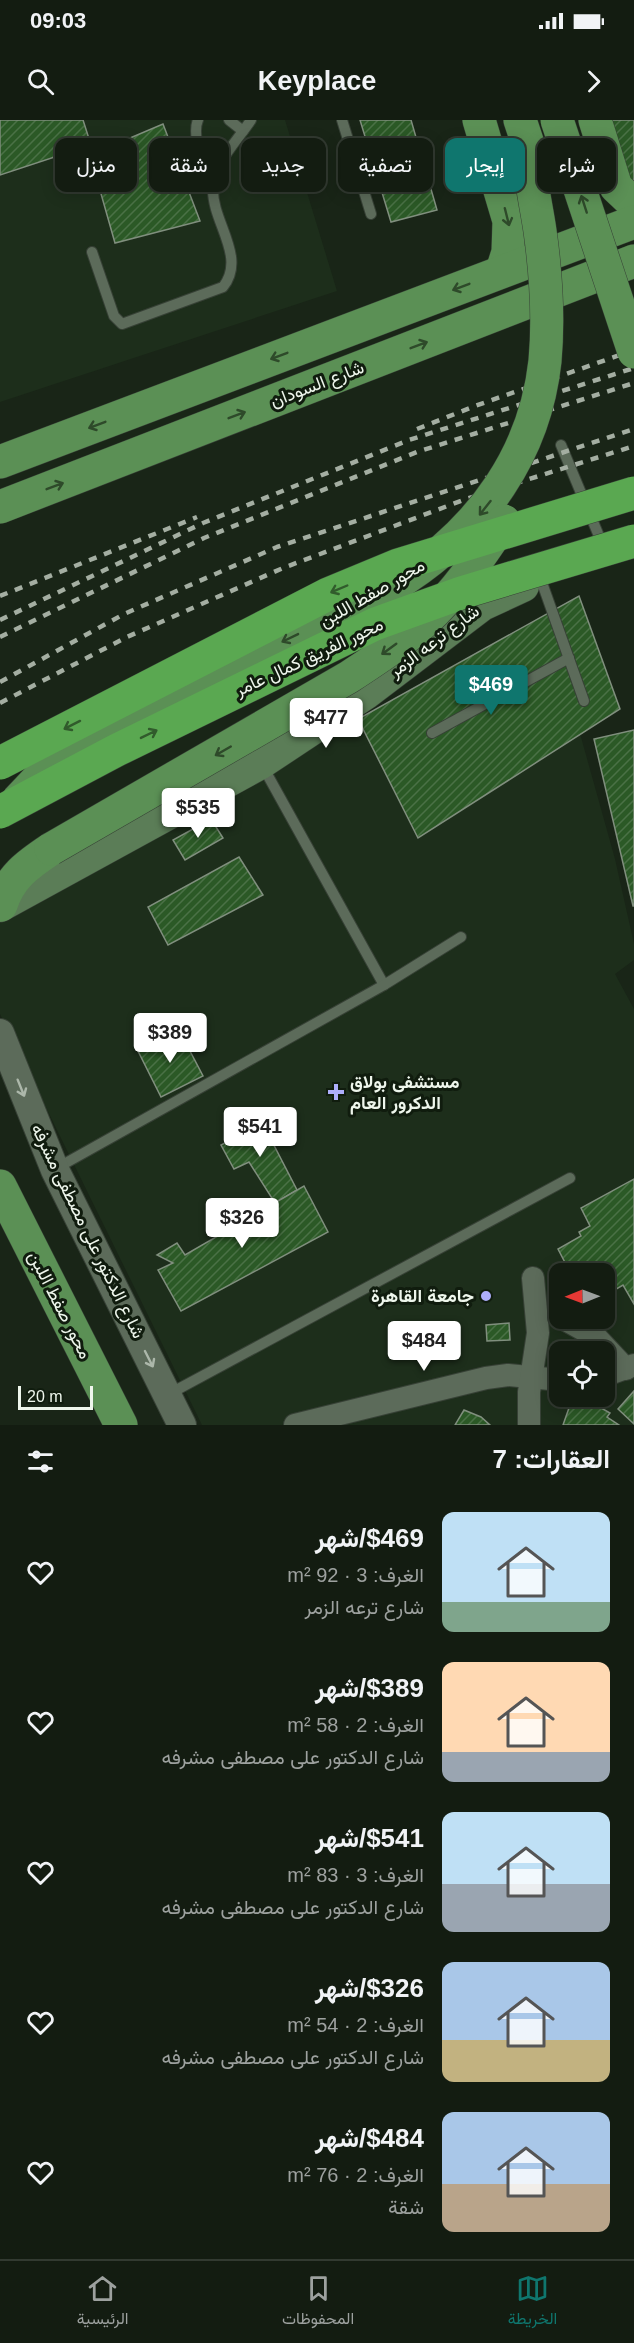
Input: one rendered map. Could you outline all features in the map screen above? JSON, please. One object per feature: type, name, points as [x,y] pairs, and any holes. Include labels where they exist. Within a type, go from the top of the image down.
[{"type":"highway","points":[[0,763],[360,580],[398,565],[634,493]]},
{"type":"highway","name":"محور الفريق كمال عامر","points":[[0,812],[117,750],[375,624],[461,593],[626,551]]},
{"type":"main road","points":[[479,120],[509,221],[508,252],[502,271]]},
{"type":"main road","points":[[556,120],[621,270],[634,352]]},
{"type":"main road","points":[[596,120],[616,187],[634,204]]},
{"type":"main road","points":[[0,907],[5,891],[15,875],[51,849],[349,677],[391,649],[424,622],[460,585],[500,527],[519,496],[546,438],[553,416],[564,337],[565,268],[560,228],[548,187],[525,135]]},
{"type":"main road","name":"محور صفط اللبن","points":[[0,826],[6,814],[34,781],[53,763],[71,751],[107,730],[367,601],[405,579],[465,532],[484,511],[524,445],[535,411],[545,364],[548,309],[540,233],[525,135]]},
{"type":"main road","points":[[0,462],[634,222]]},
{"type":"main road","name":"شارع السودان","points":[[0,507],[621,270]]},
{"type":"main road","name":"شارع ترعه الزمر","points":[[0,907],[261,763],[364,694],[482,604],[541,580],[626,551]]},
{"type":"main road","name":"محور صفط اللبن","points":[[0,1186],[121,1425]]},
{"type":"street","name":"شارع الدكتور على مصطفى مشرفه","points":[[0,1033],[55,1170],[182,1425]]},
{"type":"street","points":[[530,1425],[530,1376],[535,1355],[538,1312],[533,1278]]},
{"type":"street","points":[[538,1312],[549,1315]]},
{"type":"street","points":[[581,1329],[596,1337],[621,1370]]},
{"type":"street","points":[[296,1425],[486,1378],[508,1375],[549,1379]]},
{"type":"lane","points":[[197,138],[198,120]]},
{"type":"lane","points":[[229,120],[243,131]]},
{"type":"lane","points":[[229,153],[251,120]]},
{"type":"lane","points":[[342,120],[371,214]]},
{"type":"lane","points":[[92,252],[114,316],[122,324],[223,287],[232,270],[231,258],[214,192]]},
{"type":"lane","points":[[561,445],[626,551]]},
{"type":"lane","points":[[541,580],[584,701]]},
{"type":"lane","points":[[432,733],[569,658]]},
{"type":"lane","points":[[261,763],[384,985]]},
{"type":"lane","points":[[55,1170],[384,985],[461,938]]},
{"type":"lane","points":[[168,1395],[570,1178]]},
{"type":"shaded area","points":[[0,120],[285,120],[290,138],[241,138],[241,192],[307,192],[337,291],[0,402]]},
{"type":"shaded area","name":"مستشفى بولاق الدكرور العام","points":[[358,719],[418,838],[579,730],[615,859],[634,944],[634,960],[615,974],[634,1009],[634,1425],[202,1425],[0,1014],[0,919]]},
{"type":"building","points":[[0,120],[83,120],[89,138],[55,138],[55,157],[0,175]]},
{"type":"building","points":[[360,120],[411,120],[416,138],[365,138]]},
{"type":"building","points":[[607,120],[634,120],[634,194],[616,145],[616,138],[614,138]]},
{"type":"building","points":[[163,124],[168,138],[149,138],[149,192],[189,192],[200,221],[115,243],[101,192],[137,192],[137,138],[130,138]]},
{"type":"building","points":[[382,192],[432,192],[437,210],[391,222]]},
{"type":"building","points":[[579,596],[620,709],[418,838],[358,719]]},
{"type":"building","points":[[634,730],[634,906],[633,906],[594,739]]},
{"type":"building","points":[[211,819],[223,838],[185,860],[173,840]]},
{"type":"building","points":[[239,857],[263,895],[168,945],[148,907]]},
{"type":"building","points":[[179,1030],[203,1076],[161,1097],[138,1051]]},
{"type":"building","points":[[252,1116],[258,1126],[265,1128],[297,1190],[275,1203],[249,1162],[234,1169],[221,1145],[240,1135],[234,1127]]},
{"type":"building","points":[[634,1179],[634,1304],[623,1285],[615,1290],[615,1263],[565,1263],[558,1249],[581,1236],[579,1232],[590,1226],[581,1208]]},
{"type":"building","points":[[304,1186],[328,1232],[181,1311],[158,1270],[173,1263],[157,1255],[177,1243],[185,1255]]},
{"type":"building","points":[[509,1323],[510,1340],[487,1341],[486,1325]]},
{"type":"building","points":[[634,1391],[634,1424],[618,1409]]},
{"type":"building","points":[[599,1407],[610,1413],[607,1417],[619,1425],[563,1425],[569,1408]]},
{"type":"building","points":[[464,1410],[481,1417],[490,1425],[455,1425]]},
{"type":"railway","points":[[417,429],[634,350]]},
{"type":"railway","points":[[0,620],[203,523],[409,440],[634,368]]},
{"type":"railway","points":[[0,637],[204,538],[417,452],[634,383]]},
{"type":"railway","points":[[0,682],[124,614],[277,547],[634,429]]},
{"type":"railway","points":[[0,703],[127,637],[283,568],[466,499],[634,446]]},
{"type":"railway","points":[[0,596],[197,517]]},
{"type":"place","name":"مستشفى بولاق الدكرور العام","points":[[336,1092]]},
{"type":"place","name":"جامعة القاهرة","points":[[486,1296]]}]
